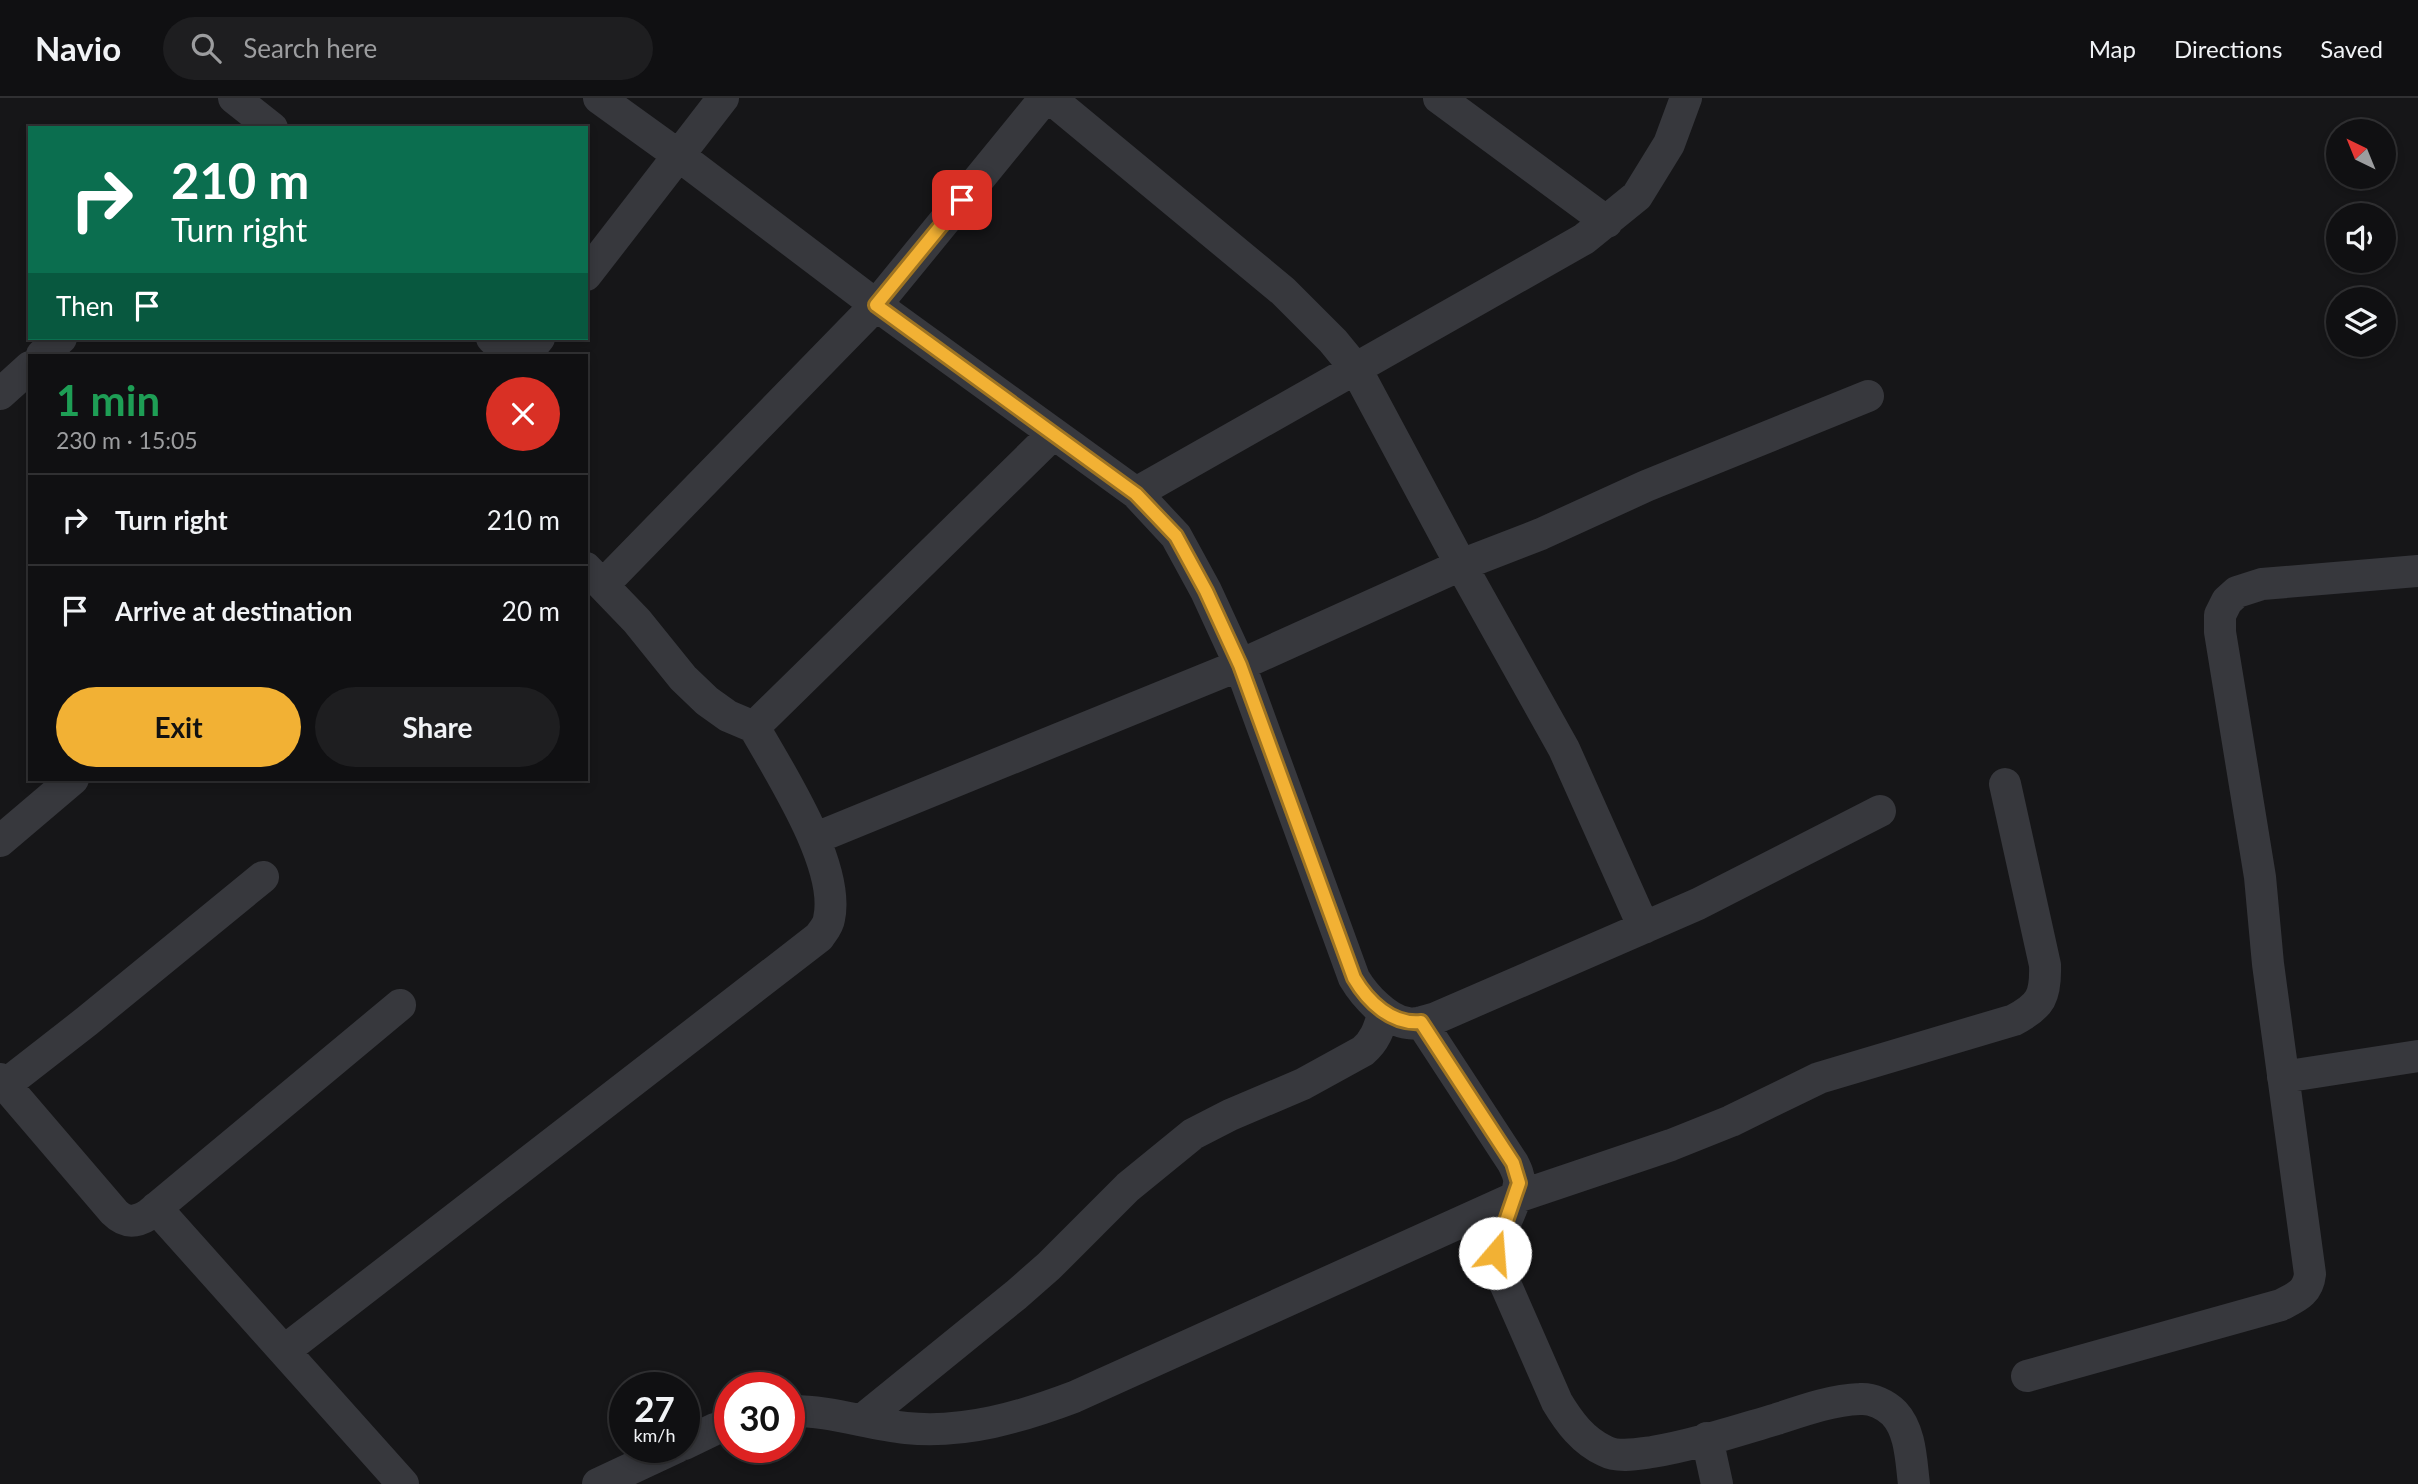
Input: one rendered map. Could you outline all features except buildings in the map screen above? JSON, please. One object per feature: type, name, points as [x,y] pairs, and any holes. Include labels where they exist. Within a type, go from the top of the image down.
[{"type":"street","points":[[234,98],[269,126]]},
{"type":"street","points":[[599,98],[876,305],[1136,494],[1176,536],[1191,561],[1240,665],[1354,978],[1364,996],[1384,1012],[1407,1024],[1436,1018],[1698,904],[1880,811]]},
{"type":"street","points":[[588,272],[723,98]]},
{"type":"street","points":[[284,1351],[819,937],[829,920],[830,900],[816,838],[754,727],[728,716],[707,701],[683,678],[595,576],[876,305],[1047,98],[1283,291],[1334,341],[1356,369],[1461,565],[1564,748],[1644,928]]},
{"type":"street","points":[[1438,98],[1607,222]]},
{"type":"street","points":[[1136,494],[1584,239],[1637,196],[1669,144],[1686,98]]},
{"type":"street","points":[[43,354],[59,340]]},
{"type":"street","points":[[494,340],[509,354]]},
{"type":"street","points":[[526,354],[537,340]]},
{"type":"street","points":[[0,394],[28,369]]},
{"type":"street","points":[[816,838],[1240,665],[1461,565],[1868,396]]},
{"type":"street","points":[[754,727],[1053,434]]},
{"type":"street","points":[[2027,1376],[2281,1305],[2302,1294],[2309,1274],[2268,964],[2260,877],[2220,632],[2220,615],[2227,601],[2237,592],[2262,584],[2418,571]]},
{"type":"street","points":[[0,841],[71,781]]},
{"type":"street","points":[[805,1410],[904,1428],[925,1429],[982,1424],[1027,1415],[1087,1391],[1514,1198],[1671,1145],[1731,1121],[1819,1078],[2014,1020],[2031,1011],[2040,1000],[2046,985],[2045,965],[2005,784]]},
{"type":"street","points":[[263,877],[87,1021],[3,1082],[121,1219],[142,1219],[400,1005]]},
{"type":"street","points":[[862,1420],[1016,1296],[1128,1187],[1193,1134],[1303,1084],[1363,1051],[1378,1033],[1384,1012]]},
{"type":"street","points":[[1421,1022],[1508,1153],[1519,1183],[1497,1242],[1497,1265],[1557,1402],[1569,1422],[1586,1440],[1607,1453],[1632,1455],[1666,1450],[1823,1405],[1863,1398],[1878,1402],[1892,1411],[1900,1421],[1906,1435],[1914,1484]]},
{"type":"street","points":[[2283,1077],[2418,1056]]},
{"type":"street","points":[[156,1208],[403,1484]]},
{"type":"street","points":[[1707,1438],[1717,1484]]},
{"type":"street","points":[[598,1484],[643,1463]]},
{"type":"route","points":[[962,200],[876,305],[1136,494],[1176,536],[1206,591],[1240,665],[1354,978],[1364,996],[1384,1012],[1407,1024],[1421,1022],[1513,1163],[1519,1183],[1495,1253]]}]
